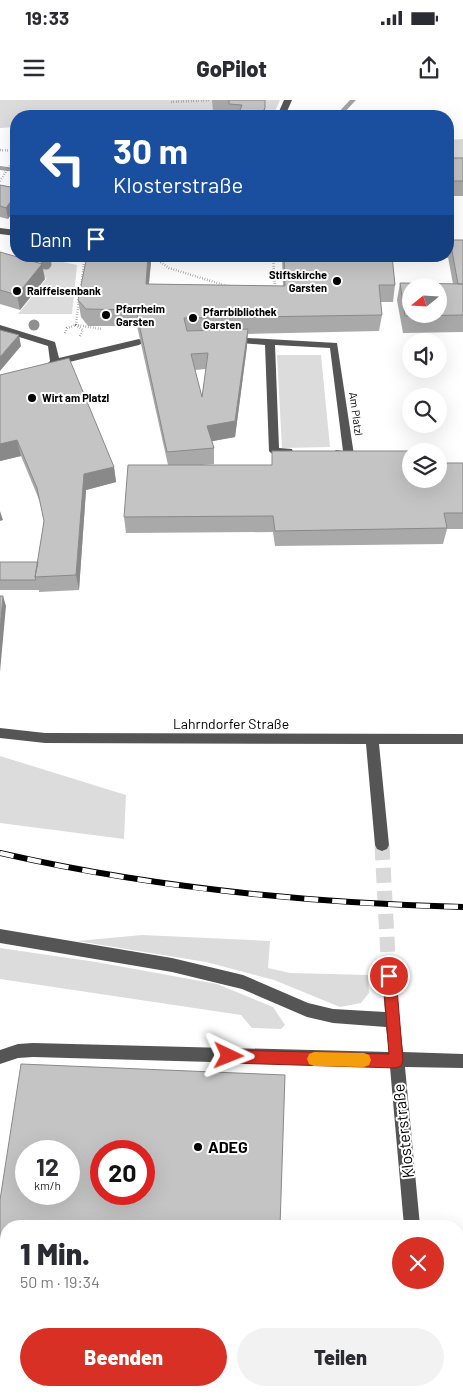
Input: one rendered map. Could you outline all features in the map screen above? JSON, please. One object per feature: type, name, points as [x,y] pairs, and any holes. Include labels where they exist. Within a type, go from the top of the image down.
[{"type":"street","points":[[0,328],[52,344],[50,364],[139,342]]},
{"type":"street","name":"Am Platzl","points":[[224,340],[334,345],[349,455],[321,453]]},
{"type":"street","points":[[270,341],[274,451],[302,452]]},
{"type":"street","name":"Lahrndorfer Straße","points":[[0,732],[45,738],[463,739]]},
{"type":"street","points":[[372,740],[382,845]]},
{"type":"street","points":[[0,936],[172,965],[243,982],[307,1010],[333,1016],[392,1020]]},
{"type":"street","name":"Klosterstraße","points":[[389,976],[411,1220]]},
{"type":"street","points":[[0,1057],[18,1051],[33,1050],[396,1061],[463,1061]]},
{"type":"path","points":[[171,102],[209,100]]},
{"type":"path","points":[[0,181],[10,165]]},
{"type":"path","points":[[52,344],[68,342],[70,338],[65,333],[67,328],[76,325],[85,262]]},
{"type":"path","points":[[161,262],[169,268],[232,288]]},
{"type":"path","points":[[273,262],[275,293]]},
{"type":"path","points":[[266,287],[274,286]]},
{"type":"shaded area","points":[[0,100],[280,100],[276,110],[10,110],[10,127],[0,128]]},
{"type":"shaded area","points":[[463,139],[463,159],[454,160],[454,140]]},
{"type":"shaded area","points":[[34,262],[63,262],[77,265],[72,314],[18,314],[47,278],[29,273]]},
{"type":"shaded area","points":[[277,355],[321,355],[330,447],[282,448]]},
{"type":"shaded area","points":[[0,756],[126,795],[124,839],[0,823]]},
{"type":"shaded area","points":[[142,935],[270,941],[268,968],[290,973],[368,975],[369,993],[361,1003],[340,1007],[274,980],[206,962],[77,941]]},
{"type":"shaded area","points":[[0,948],[96,962],[217,984],[273,1007],[285,1025],[281,1029],[252,1028],[241,1015],[0,979]]},
{"type":"building","points":[[229,100],[265,100],[265,108],[264,110],[240,110],[242,105],[229,104]]},
{"type":"building","points":[[454,158],[463,158],[463,181],[454,181]]},
{"type":"building","points":[[0,185],[10,187],[10,202],[6,208],[0,206]]},
{"type":"building","points":[[454,240],[463,240],[463,284],[458,284],[454,262]]},
{"type":"building","points":[[0,252],[10,255],[10,262],[35,262],[42,264],[17,295],[0,290]]},
{"type":"building","points":[[86,262],[148,262],[146,284],[285,286],[284,262],[393,262],[395,285],[379,285],[382,315],[184,318],[187,331],[248,329],[235,421],[207,426],[214,448],[167,452],[136,310],[86,309],[78,300]],"holes":[[[208,353],[202,397],[191,354]]]},
{"type":"building","points":[[448,284],[463,284],[463,315],[448,315]]},
{"type":"building","points":[[0,330],[19,335],[0,357]]},
{"type":"building","points":[[69,358],[114,467],[84,474],[76,575],[35,577],[44,521],[37,488],[17,440],[0,444],[0,375]]},
{"type":"building","points":[[272,451],[402,451],[402,488],[447,488],[447,463],[463,463],[463,513],[444,513],[447,528],[275,531],[273,516],[124,517],[128,465],[272,465]]},
{"type":"building","points":[[0,562],[38,562],[36,580],[0,580]]},
{"type":"building","points":[[0,596],[3,596],[0,630]]},
{"type":"building","points":[[21,1064],[285,1075],[280,1220],[0,1220],[0,1200]]},
{"type":"waterway","points":[[344,110],[353,100]]},
{"type":"waterway","points":[[0,168],[10,169]]},
{"type":"tunnel","points":[[382,845],[389,976]]},
{"type":"railway","points":[[0,853],[115,876],[230,892],[346,902],[463,907]]},
{"type":"slow traffic","points":[[314,1059],[364,1060]]},
{"type":"place","name":"Stiftskirche Garsten","points":[[337,281]]},
{"type":"place","name":"Raiffeisenbank","points":[[17,291]]},
{"type":"place","name":"Pfarrheim Garsten","points":[[106,315]]},
{"type":"place","name":"Pfarrbibliothek Garsten","points":[[193,318]]},
{"type":"place","name":"Wirt am Platzl","points":[[32,398]]},
{"type":"place","name":"ADEG","points":[[198,1147]]},
{"type":"route","points":[[229,1056],[396,1061],[389,976]]}]
